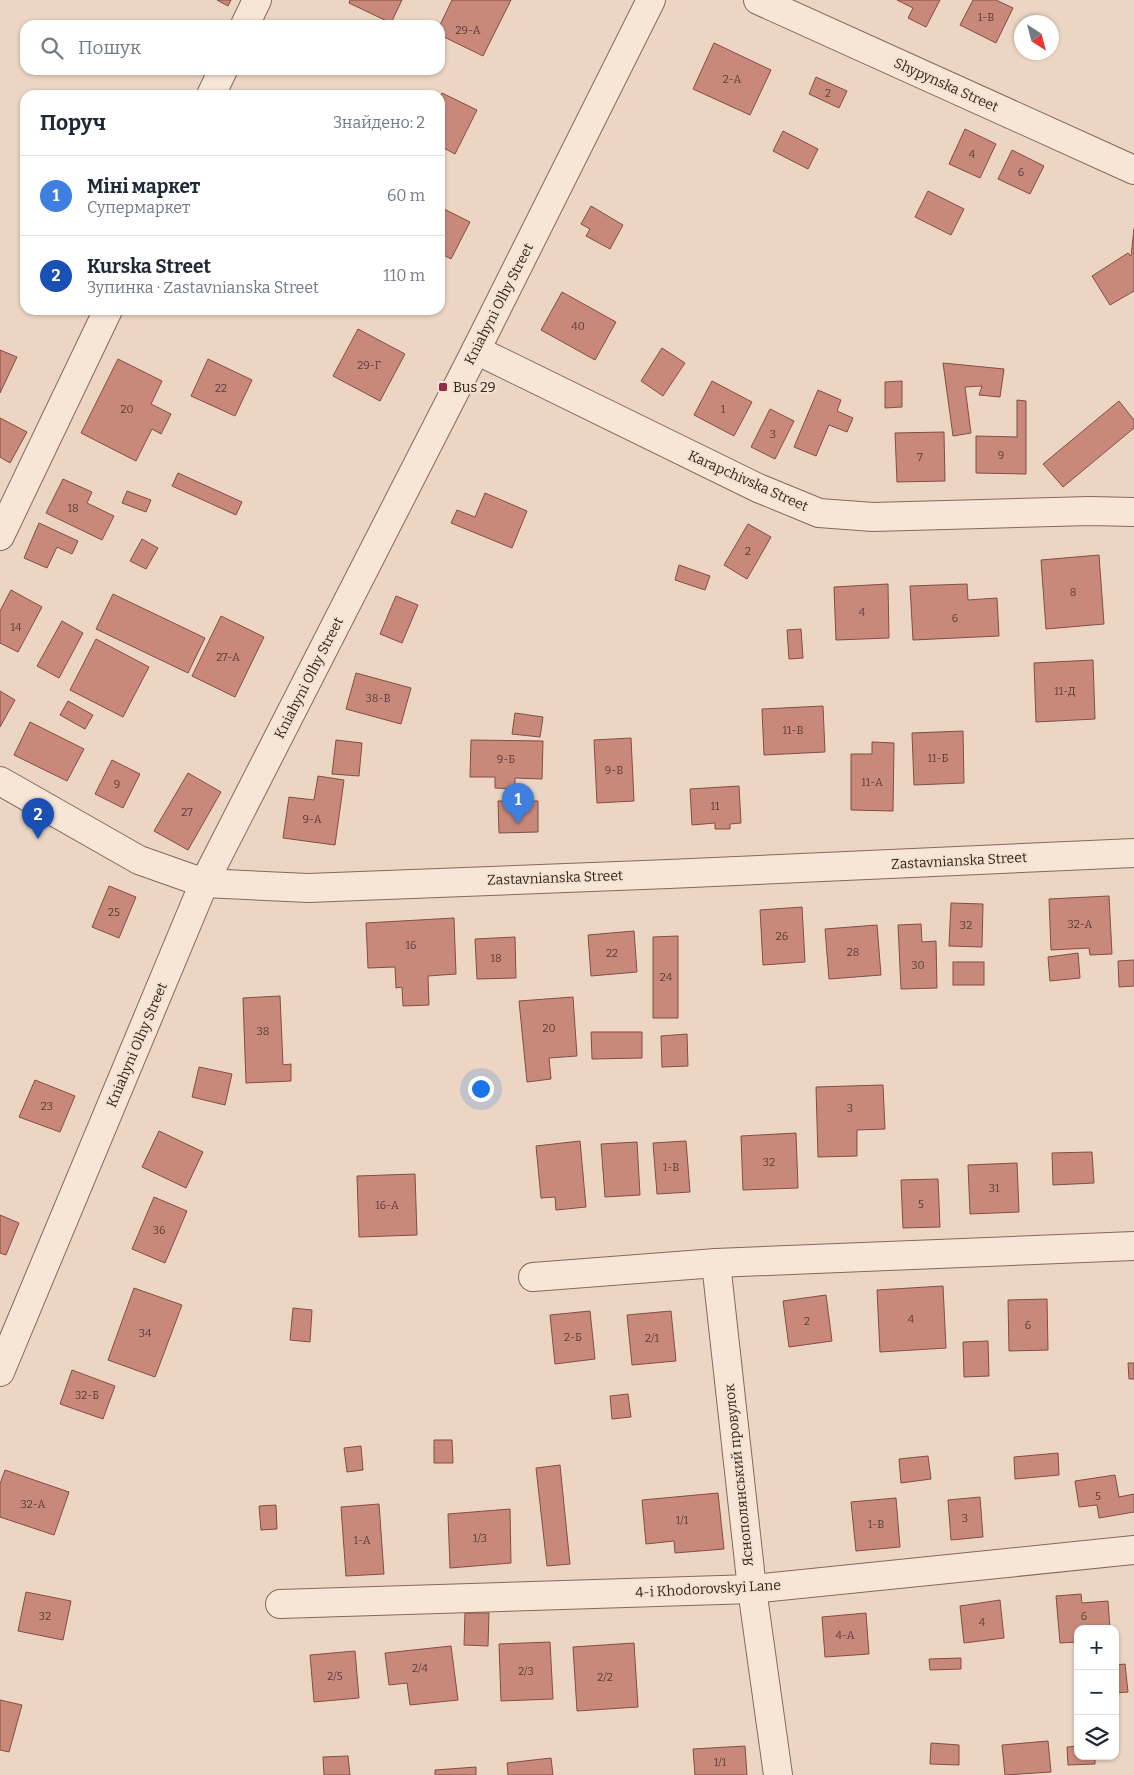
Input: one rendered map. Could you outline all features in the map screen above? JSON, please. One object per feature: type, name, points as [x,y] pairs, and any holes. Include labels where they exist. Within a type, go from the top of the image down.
[{"type":"street","points":[[247,20],[257,0]]},
{"type":"street","name":"Kniahyni Olhy Street","points":[[0,1372],[204,883],[476,350],[651,0]]},
{"type":"street","name":"Shypynska Street","points":[[758,0],[1134,170]]},
{"type":"street","points":[[214,90],[222,75]]},
{"type":"street","points":[[0,536],[106,315]]},
{"type":"street","name":"Karapchivska Street","points":[[476,350],[758,488],[819,513],[873,517],[1090,511],[1134,512]]},
{"type":"street","name":"Zastavnianska Street","points":[[0,781],[139,860],[204,883],[308,888],[1134,853]]},
{"type":"street","points":[[533,1277],[716,1264],[1134,1246]]},
{"type":"street","name":"Яснополянський провулок","points":[[716,1264],[752,1589],[778,1775]]},
{"type":"street","name":"4-i Khodorovskyi Lane","points":[[280,1604],[752,1589],[1134,1550]]},
{"type":"building","points":[[217,0],[231,0],[228,6]]},
{"type":"building","points":[[350,0],[402,0],[392,20],[385,20],[349,3]]},
{"type":"building","points":[[452,0],[511,0],[483,56],[445,37],[445,20],[442,20]]},
{"type":"building","points":[[897,0],[940,0],[926,27],[908,18],[913,8]]},
{"type":"building","points":[[973,0],[996,0],[1013,8],[996,43],[960,25]]},
{"type":"building","points":[[714,43],[771,70],[750,115],[693,89]]},
{"type":"building","points":[[816,77],[847,91],[839,108],[809,94]]},
{"type":"building","points":[[445,94],[477,110],[455,154],[445,149]]},
{"type":"building","points":[[965,129],[996,144],[980,178],[949,164]]},
{"type":"building","points":[[783,131],[818,149],[808,169],[773,151]]},
{"type":"building","points":[[1012,150],[1044,166],[1030,194],[998,179]]},
{"type":"building","points":[[928,191],[964,209],[951,235],[915,217]]},
{"type":"building","points":[[591,206],[623,225],[610,249],[586,236],[590,229],[581,224]]},
{"type":"building","points":[[445,210],[470,222],[451,259],[445,256]]},
{"type":"building","points":[[1134,229],[1134,291],[1110,305],[1092,276],[1128,253],[1131,256]]},
{"type":"building","points":[[562,292],[616,322],[595,360],[541,330]]},
{"type":"building","points":[[358,329],[405,354],[380,401],[333,376]]},
{"type":"building","points":[[662,348],[685,363],[663,396],[641,381]]},
{"type":"building","points":[[0,350],[17,357],[0,393]]},
{"type":"building","points":[[118,359],[162,381],[151,404],[171,414],[161,434],[152,429],[136,461],[81,433]]},
{"type":"building","points":[[208,359],[252,380],[235,416],[191,396]]},
{"type":"building","points":[[943,363],[1004,369],[1000,397],[979,395],[982,386],[965,387],[971,433],[953,436]]},
{"type":"building","points":[[712,381],[752,402],[734,436],[694,415]]},
{"type":"building","points":[[902,381],[902,407],[885,408],[885,382]]},
{"type":"building","points":[[818,390],[841,400],[837,411],[853,418],[847,432],[829,425],[816,456],[794,447]]},
{"type":"building","points":[[1017,400],[1026,401],[1026,474],[976,473],[976,436],[1017,437]]},
{"type":"building","points":[[1119,401],[1134,420],[1134,428],[1063,487],[1043,464]]},
{"type":"building","points":[[770,409],[794,421],[775,459],[751,447]]},
{"type":"building","points":[[0,418],[27,432],[10,463],[0,457]]},
{"type":"building","points":[[944,432],[945,481],[897,482],[895,433]]},
{"type":"building","points":[[178,473],[242,502],[236,515],[172,486]]},
{"type":"building","points":[[63,479],[92,492],[87,503],[114,516],[102,540],[46,513]]},
{"type":"building","points":[[127,491],[151,500],[146,512],[122,503]]},
{"type":"building","points":[[485,493],[527,511],[512,548],[451,523],[457,510],[475,517]]},
{"type":"building","points":[[39,523],[78,541],[72,554],[57,547],[47,568],[24,558]]},
{"type":"building","points":[[748,524],[771,537],[747,579],[724,565]]},
{"type":"building","points":[[142,539],[158,548],[146,569],[130,561]]},
{"type":"building","points":[[1099,555],[1104,624],[1046,629],[1041,560]]},
{"type":"building","points":[[679,565],[710,576],[705,590],[675,580]]},
{"type":"building","points":[[888,584],[889,638],[836,640],[834,587]]},
{"type":"building","points":[[967,584],[968,600],[997,598],[999,636],[913,640],[910,586]]},
{"type":"building","points":[[11,590],[42,607],[18,652],[0,643],[0,611]]},
{"type":"building","points":[[113,594],[205,638],[188,673],[96,629]]},
{"type":"building","points":[[396,596],[418,605],[402,643],[380,634]]},
{"type":"building","points":[[221,616],[264,637],[235,697],[192,676]]},
{"type":"building","points":[[62,621],[83,633],[59,678],[37,666]]},
{"type":"building","points":[[801,629],[803,658],[789,659],[787,630]]},
{"type":"building","points":[[96,639],[149,667],[123,717],[70,690]]},
{"type":"building","points":[[1093,660],[1095,719],[1036,722],[1034,663]]},
{"type":"building","points":[[356,673],[411,688],[401,724],[346,709]]},
{"type":"building","points":[[0,691],[15,700],[0,727]]},
{"type":"building","points":[[68,701],[93,715],[85,729],[60,715]]},
{"type":"building","points":[[823,706],[825,752],[764,755],[762,709]]},
{"type":"building","points":[[515,713],[543,717],[540,737],[512,734]]},
{"type":"building","points":[[30,722],[84,749],[67,781],[14,755]]},
{"type":"building","points":[[963,731],[964,783],[914,785],[912,733]]},
{"type":"building","points":[[631,738],[634,801],[597,803],[594,740]]},
{"type":"building","points":[[336,740],[362,743],[359,776],[332,774]]},
{"type":"building","points":[[471,740],[543,741],[542,779],[515,778],[515,789],[495,788],[495,777],[470,777]]},
{"type":"building","points":[[872,742],[894,743],[893,811],[851,810],[851,754],[872,754]]},
{"type":"building","points":[[112,760],[140,774],[123,808],[95,794]]},
{"type":"building","points":[[188,773],[221,792],[188,850],[154,831]]},
{"type":"building","points":[[318,776],[344,780],[335,845],[283,838],[289,797],[314,800]]},
{"type":"building","points":[[739,786],[741,823],[730,824],[730,829],[715,829],[715,823],[692,825],[690,789]]},
{"type":"building","points":[[498,801],[538,801],[538,832],[499,833]]},
{"type":"building","points":[[109,886],[136,897],[119,938],[92,927]]},
{"type":"building","points":[[1109,896],[1112,954],[1090,955],[1089,948],[1051,950],[1049,899]]},
{"type":"building","points":[[951,903],[983,904],[982,947],[949,946]]},
{"type":"building","points":[[802,907],[805,962],[763,965],[760,910]]},
{"type":"building","points":[[454,918],[456,974],[428,976],[429,1005],[403,1006],[402,987],[396,988],[395,967],[368,968],[366,923]]},
{"type":"building","points":[[921,924],[922,942],[936,941],[937,988],[901,989],[898,925]]},
{"type":"building","points":[[877,925],[881,975],[829,979],[825,929]]},
{"type":"building","points":[[634,931],[637,972],[591,976],[588,935]]},
{"type":"building","points":[[678,936],[678,1018],[653,1018],[653,937]]},
{"type":"building","points":[[515,937],[516,978],[477,979],[475,939]]},
{"type":"building","points":[[1078,953],[1080,978],[1050,981],[1048,957]]},
{"type":"building","points":[[1134,960],[1134,986],[1119,987],[1118,961]]},
{"type":"building","points":[[953,962],[984,962],[984,985],[953,985]]},
{"type":"building","points":[[280,996],[283,1065],[291,1064],[291,1081],[246,1083],[243,998]]},
{"type":"building","points":[[573,997],[577,1056],[549,1058],[551,1079],[527,1082],[519,1001]]},
{"type":"building","points":[[591,1032],[642,1032],[642,1058],[592,1059]]},
{"type":"building","points":[[687,1034],[688,1066],[662,1067],[661,1036]]},
{"type":"building","points":[[199,1067],[232,1074],[225,1105],[192,1097]]},
{"type":"building","points":[[35,1080],[75,1096],[60,1132],[19,1117]]},
{"type":"building","points":[[883,1085],[885,1129],[857,1130],[857,1156],[818,1157],[816,1087]]},
{"type":"building","points":[[159,1131],[203,1152],[186,1188],[142,1167]]},
{"type":"building","points":[[796,1133],[798,1188],[743,1190],[741,1136]]},
{"type":"building","points":[[580,1141],[586,1207],[556,1210],[555,1197],[541,1198],[536,1146]]},
{"type":"building","points":[[686,1141],[690,1192],[657,1194],[653,1143]]},
{"type":"building","points":[[637,1142],[640,1195],[605,1197],[601,1144]]},
{"type":"building","points":[[1092,1152],[1094,1183],[1053,1185],[1052,1153]]},
{"type":"building","points":[[1017,1163],[1019,1212],[970,1214],[968,1165]]},
{"type":"building","points":[[415,1174],[417,1235],[359,1237],[357,1176]]},
{"type":"building","points":[[938,1179],[940,1227],[903,1228],[901,1180]]},
{"type":"building","points":[[154,1197],[187,1211],[165,1263],[132,1249]]},
{"type":"building","points":[[0,1215],[19,1223],[6,1255],[0,1253]]},
{"type":"building","points":[[943,1286],[946,1348],[880,1352],[877,1290]]},
{"type":"building","points":[[134,1288],[182,1305],[155,1377],[108,1360]]},
{"type":"building","points":[[826,1295],[832,1341],[789,1347],[783,1301]]},
{"type":"building","points":[[1047,1299],[1048,1350],[1009,1351],[1008,1300]]},
{"type":"building","points":[[293,1308],[312,1310],[310,1342],[290,1340]]},
{"type":"building","points":[[590,1311],[595,1359],[555,1364],[550,1315]]},
{"type":"building","points":[[671,1311],[676,1361],[632,1365],[627,1315]]},
{"type":"building","points":[[988,1341],[989,1376],[964,1377],[963,1342]]},
{"type":"building","points":[[1128,1363],[1134,1363],[1134,1379],[1129,1379]]},
{"type":"building","points":[[72,1370],[115,1386],[103,1419],[60,1404]]},
{"type":"building","points":[[628,1394],[631,1417],[612,1419],[610,1396]]},
{"type":"building","points":[[434,1440],[452,1440],[453,1463],[434,1463]]},
{"type":"building","points":[[361,1446],[363,1470],[347,1472],[344,1448]]},
{"type":"building","points":[[1058,1453],[1059,1475],[1015,1479],[1014,1457]]},
{"type":"building","points":[[928,1456],[931,1479],[901,1483],[899,1459]]},
{"type":"building","points":[[560,1465],[570,1564],[547,1566],[536,1468]]},
{"type":"building","points":[[5,1470],[69,1492],[54,1535],[0,1517],[0,1484]]},
{"type":"building","points":[[1115,1475],[1119,1497],[1134,1494],[1134,1512],[1099,1518],[1097,1505],[1079,1507],[1075,1481]]},
{"type":"building","points":[[718,1493],[724,1549],[675,1553],[674,1541],[646,1544],[642,1500]]},
{"type":"building","points":[[980,1497],[983,1537],[951,1540],[948,1500]]},
{"type":"building","points":[[896,1498],[900,1547],[856,1551],[851,1502]]},
{"type":"building","points":[[379,1504],[384,1574],[346,1576],[341,1507]]},
{"type":"building","points":[[276,1505],[277,1529],[261,1530],[259,1506]]},
{"type":"building","points":[[510,1509],[511,1563],[450,1568],[448,1514]]},
{"type":"building","points":[[26,1592],[71,1601],[63,1640],[18,1631]]},
{"type":"building","points":[[1081,1594],[1082,1603],[1108,1601],[1110,1625],[1074,1625],[1074,1642],[1060,1643],[1056,1596]]},
{"type":"building","points":[[1000,1600],[1004,1638],[964,1643],[960,1606]]},
{"type":"building","points":[[465,1613],[489,1613],[488,1646],[464,1645]]},
{"type":"building","points":[[866,1613],[869,1654],[825,1657],[822,1617]]},
{"type":"building","points":[[550,1642],[553,1699],[501,1701],[499,1644]]},
{"type":"building","points":[[634,1643],[638,1707],[577,1711],[573,1647]]},
{"type":"building","points":[[451,1646],[458,1700],[410,1705],[407,1683],[389,1685],[385,1653]]},
{"type":"building","points":[[355,1651],[359,1698],[314,1702],[310,1655]]},
{"type":"building","points":[[961,1658],[961,1669],[930,1670],[929,1659]]},
{"type":"building","points":[[1125,1664],[1128,1692],[1119,1693],[1119,1665]]},
{"type":"building","points":[[0,1700],[22,1705],[9,1752],[0,1750]]},
{"type":"building","points":[[1048,1741],[1051,1772],[1005,1775],[1002,1745]]},
{"type":"building","points":[[931,1743],[959,1745],[959,1765],[930,1764]]},
{"type":"building","points":[[745,1746],[747,1775],[695,1775],[693,1749]]},
{"type":"building","points":[[1074,1746],[1074,1760],[1095,1760],[1095,1764],[1068,1765],[1067,1747]]},
{"type":"building","points":[[348,1756],[350,1775],[324,1775],[323,1757]]},
{"type":"building","points":[[551,1758],[553,1775],[508,1775],[507,1763]]},
{"type":"building","points":[[476,1767],[476,1775],[435,1775],[435,1770]]},
{"type":"place","name":"Bus 29","points":[[443,387]]},
{"type":"place","name":"Міні маркет","points":[[518,824]]},
{"type":"place","name":"Kurska Street","points":[[38,839]]}]
